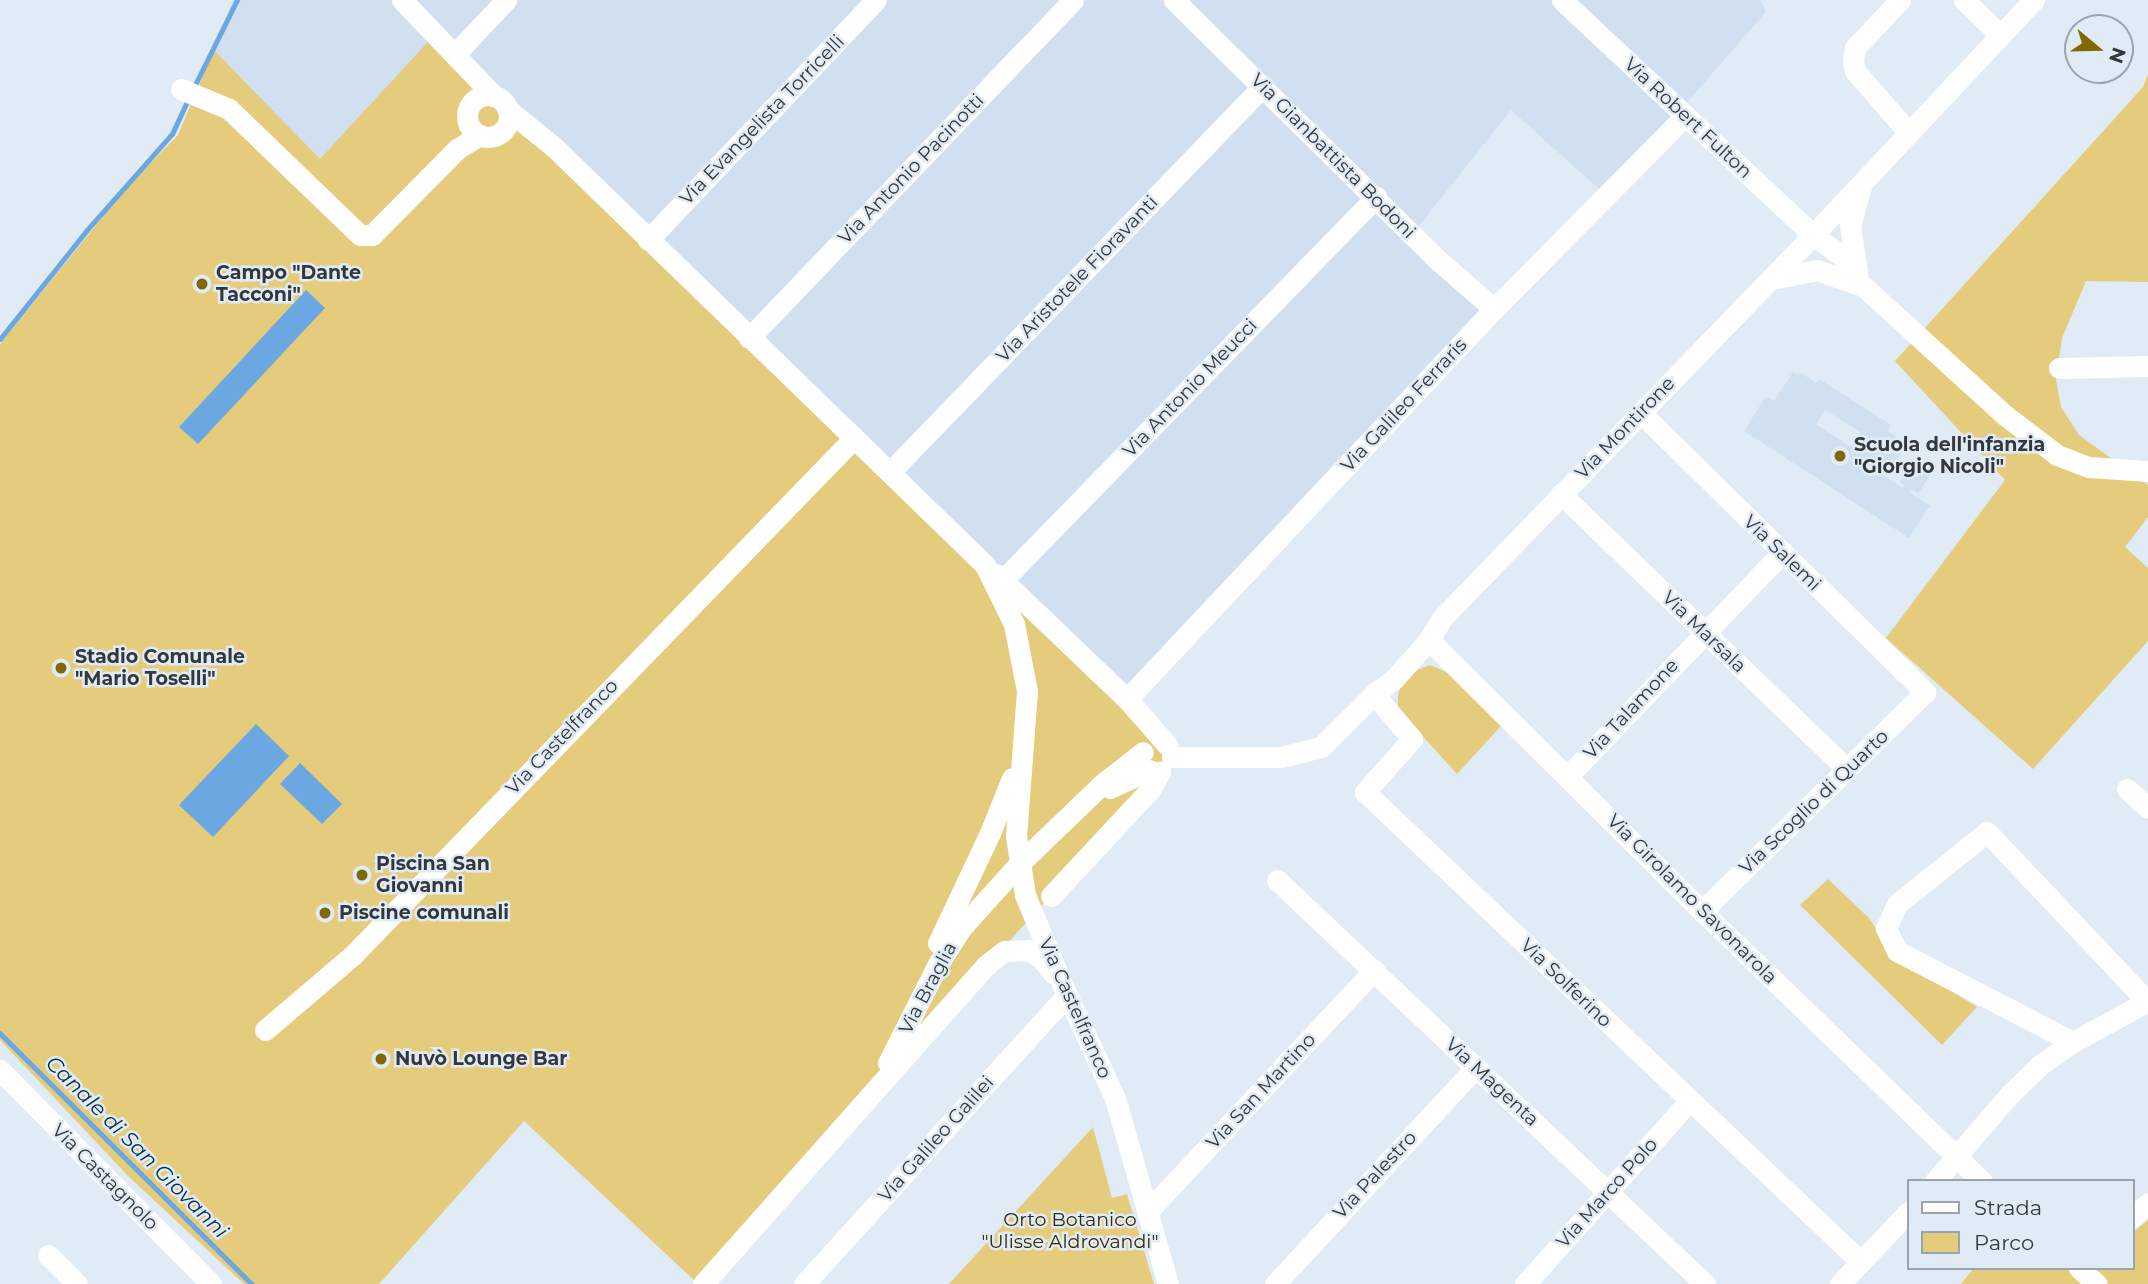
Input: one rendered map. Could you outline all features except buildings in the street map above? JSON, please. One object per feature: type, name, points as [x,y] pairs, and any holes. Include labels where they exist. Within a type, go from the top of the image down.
[{"type":"street","name":"Via Castelfranco","points":[[402,0],[456,53],[493,101],[554,147],[749,338],[1127,699],[1158,760]]},
{"type":"street","points":[[456,53],[506,0]]},
{"type":"street","name":"Via Evangelista Torricelli","points":[[648,240],[876,0]]},
{"type":"street","name":"Via Antonio Pacinotti","points":[[749,338],[1073,0]]},
{"type":"street","name":"Via Gianbattista Bodoni","points":[[1174,0],[1439,261],[1494,309]]},
{"type":"street","name":"Via Robert Fulton","points":[[1562,0],[1813,235],[1842,256],[1856,280],[2006,416],[2057,455],[2089,467],[2148,471]]},
{"type":"street","points":[[1900,0],[1856,48],[1853,61],[1855,71],[1909,133]]},
{"type":"street","points":[[1964,0],[2000,36]]},
{"type":"street","name":"Via Montirone","points":[[1018,865],[1076,810],[1158,760],[1299,755],[1321,747],[1374,694],[1394,679],[1429,640],[1442,618],[1863,183],[2034,0]]},
{"type":"street","name":"Via Aristotele Fioravanti","points":[[890,472],[1263,86]]},
{"type":"street","points":[[190,93],[229,109],[360,234],[372,235],[474,129]]},
{"type":"street","points":[[493,101],[508,119],[502,131],[490,137],[474,129],[468,109],[493,101]]},
{"type":"street","name":"Via Galileo Ferraris","points":[[1127,699],[1494,309],[1685,116]]},
{"type":"street","name":"Via Castelfranco","points":[[502,131],[554,147]]},
{"type":"street","points":[[1770,279],[1816,270],[1856,280],[1850,225],[1863,183]]},
{"type":"street","name":"Via Antonio Meucci","points":[[1003,580],[1376,197]]},
{"type":"street","points":[[2059,368],[2148,366]]},
{"type":"street","name":"Via Salemi","points":[[1640,412],[1925,692]]},
{"type":"street","name":"Via Castelfranco","points":[[265,1030],[352,956],[854,438]]},
{"type":"street","name":"Via Marsala","points":[[1561,494],[1847,769]]},
{"type":"street","name":"Via Talamone","points":[[1568,776],[1703,632],[1782,553]]},
{"type":"street","name":"Via Castelfranco","points":[[985,565],[1014,624],[1027,691],[1026,728],[1017,802],[1018,865],[1025,895],[1115,1098],[1168,1284]]},
{"type":"street","name":"Via Girolamo Savonarola","points":[[1429,640],[1702,911],[1980,1179]]},
{"type":"street","name":"Via Scoglio di Quarto","points":[[1702,911],[1925,692]]},
{"type":"street","name":"Via Solferino","points":[[1374,694],[1412,739],[1365,792],[1861,1262]]},
{"type":"street","name":"Via Castelfranco","points":[[848,1119],[980,856],[1009,788],[1026,728]]},
{"type":"street","points":[[1051,896],[1150,790],[1158,760]]},
{"type":"street","points":[[2127,789],[2148,808]]},
{"type":"street","points":[[1937,1179],[2010,1094],[2040,1065],[2073,1042],[2148,1001],[1987,832],[1897,904],[1886,928],[1897,951],[2073,1042]]},
{"type":"street","name":"Via Braglia","points":[[848,1119],[887,1065],[949,945],[1018,865]]},
{"type":"street","name":"Via Magenta","points":[[1277,880],[1705,1284]]},
{"type":"street","name":"Via Braglia","points":[[703,1284],[985,966],[1004,951],[1028,950],[1042,959],[1065,990]]},
{"type":"street","name":"Via San Martino","points":[[1147,1212],[1374,970]]},
{"type":"street","name":"Via Galileo Galilei","points":[[804,1284],[1065,990]]},
{"type":"street","name":"Via Palestro","points":[[1275,1284],[1476,1067]]},
{"type":"street","name":"Via Castagnolo","points":[[0,1070],[209,1283]]},
{"type":"street","name":"Via Marco Polo","points":[[1525,1284],[1689,1101]]},
{"type":"street","points":[[2134,1215],[2148,1203]]},
{"type":"street","points":[[1846,1282],[1906,1214]]},
{"type":"street","points":[[48,1255],[77,1284]]},
{"type":"shaded area","points":[[233,0],[1760,0],[1766,12],[1606,195],[1511,110],[1411,236],[1496,312],[1130,699],[436,33],[320,160],[214,50]]},
{"type":"shaded area","name":"Scuola dell'infanzia \"Giorgio Nicoli\"","points":[[1793,372],[1798,375],[1800,372],[1816,383],[1819,379],[1891,425],[1888,431],[1907,444],[1888,472],[1884,470],[1881,474],[1903,488],[1905,486],[1899,482],[1915,459],[1933,471],[1918,494],[1911,489],[1909,492],[1930,506],[1909,538],[1744,431],[1766,396],[1774,401]],"holes":[[[1825,410],[1860,432],[1851,447],[1816,424]]]},
{"type":"green space","points":[[436,33],[1015,593],[1183,750],[698,1284],[524,1121],[379,1284],[244,1284],[128,1176],[0,1040],[0,344],[126,188],[178,135],[214,50],[320,159]]},
{"type":"green space","points":[[2148,74],[2148,282],[2086,281],[2062,338],[2056,380],[2061,407],[2079,435],[2148,485],[2148,517],[2125,547],[2148,568],[2148,641],[2033,769],[1886,638],[2005,480],[1895,361],[2143,87]]},
{"type":"green space","points":[[1430,665],[1451,674],[1502,725],[1457,774],[1398,709],[1401,686],[1413,672]]},
{"type":"green space","points":[[1828,879],[1869,918],[1892,954],[1977,1007],[1942,1045],[1800,905]]},
{"type":"green space","name":"Orto Botanico \"Ulisse Aldrovandi\"","points":[[1093,1127],[1112,1198],[1127,1194],[1154,1284],[949,1284]]},
{"type":"green space","points":[[2148,1220],[2148,1284],[1961,1284],[1972,1270],[2134,1270],[2134,1231]]},
{"type":"water","points":[[306,290],[325,308],[198,444],[179,427]]},
{"type":"water","points":[[256,724],[289,756],[213,837],[179,805]]},
{"type":"water","points":[[300,763],[342,804],[322,824],[280,784]]},
{"type":"waterway","name":"Canale di San Giovanni","points":[[194,87],[237,0]]},
{"type":"waterway","name":"Canale di San Giovanni","points":[[0,339],[87,230],[172,134],[189,98]]},
{"type":"waterway","name":"Canale di San Giovanni","points":[[0,1033],[252,1284]]},
{"type":"place","name":"Campo \"Dante Tacconi\"","points":[[202,284]]},
{"type":"place","name":"Scuola dell'infanzia \"Giorgio Nicoli\"","points":[[1840,456]]},
{"type":"place","name":"Stadio Comunale \"Mario Toselli\"","points":[[61,668]]},
{"type":"place","name":"Piscina San Giovanni","points":[[362,875]]},
{"type":"place","name":"Piscine comunali","points":[[325,913]]},
{"type":"place","name":"Nuvò Lounge Bar","points":[[381,1059]]}]
